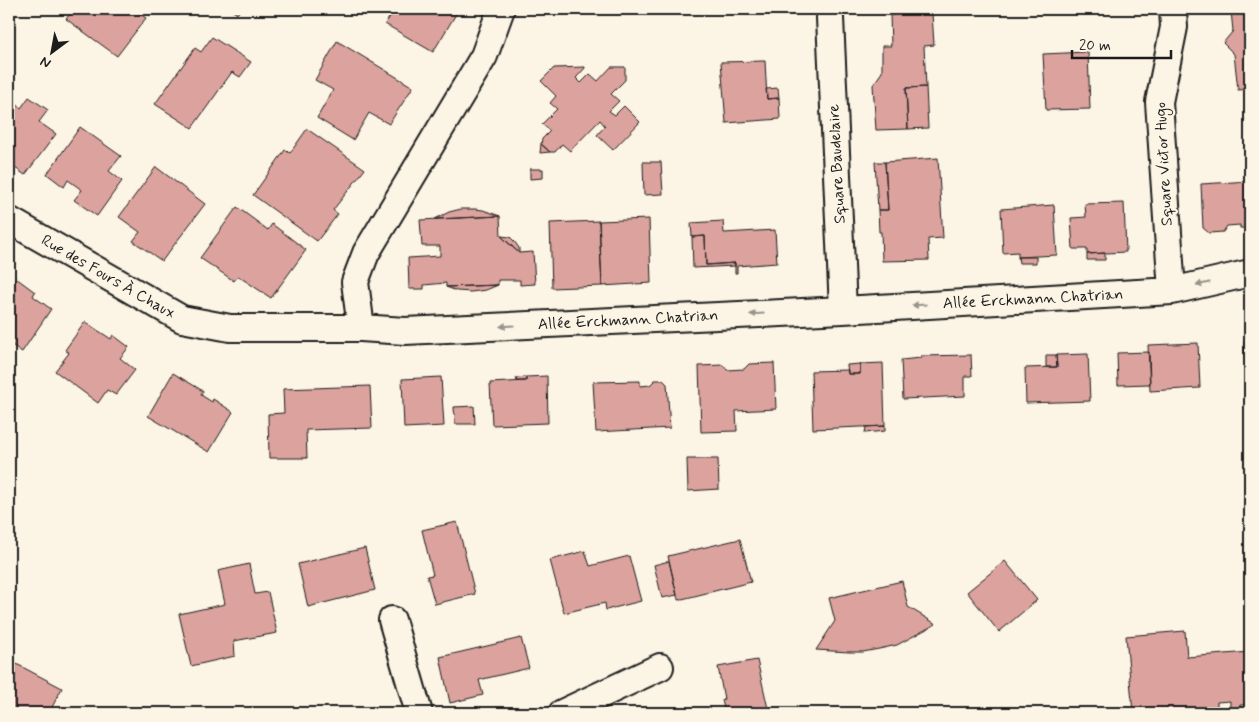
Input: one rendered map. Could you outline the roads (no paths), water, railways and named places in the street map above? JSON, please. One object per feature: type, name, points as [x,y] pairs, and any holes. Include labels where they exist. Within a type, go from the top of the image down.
[{"type":"street","points":[[361,328],[355,282],[366,253],[484,56],[501,9]]},
{"type":"street","name":"Square Victor Hugo","points":[[1172,291],[1159,102],[1174,27],[1173,9]]},
{"type":"street","name":"Square Baudelaire","points":[[830,18],[843,310]]},
{"type":"street","name":"Rue des Fours À Chaux","points":[[9,220],[182,320],[230,328],[361,328]]},
{"type":"street","name":"Allée Erckmann Chatrian","points":[[361,328],[405,331],[843,310],[1172,291],[1250,273]]},
{"type":"street","points":[[392,620],[419,713]]},
{"type":"street","points":[[562,713],[660,667]]}]
